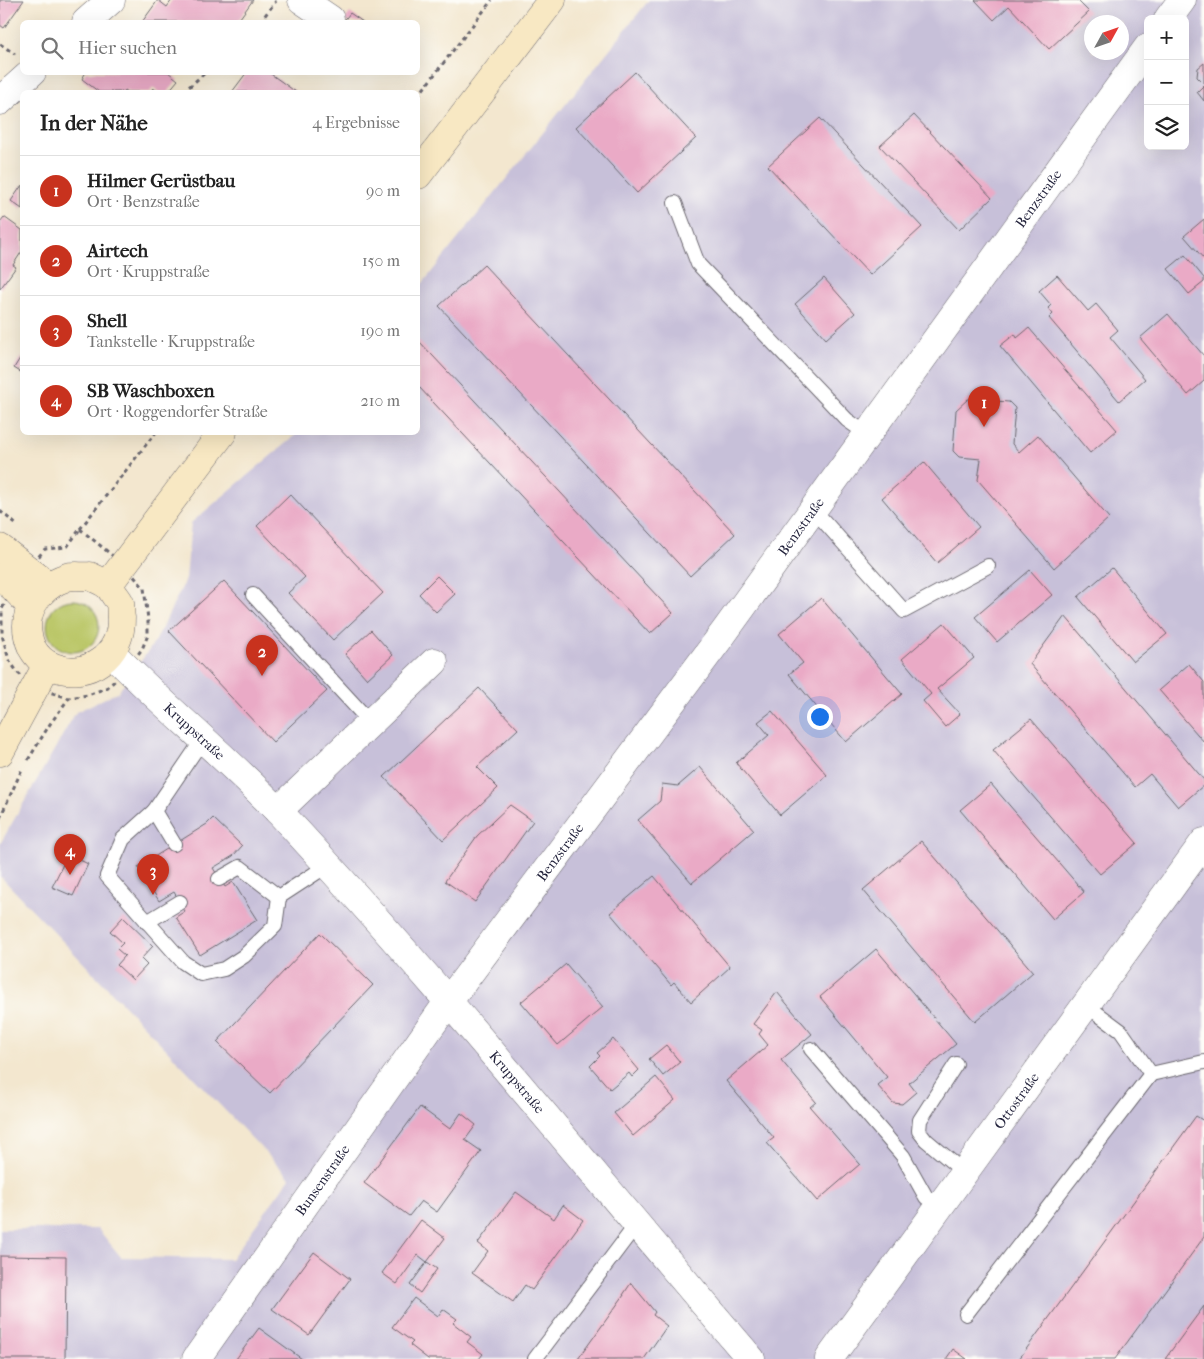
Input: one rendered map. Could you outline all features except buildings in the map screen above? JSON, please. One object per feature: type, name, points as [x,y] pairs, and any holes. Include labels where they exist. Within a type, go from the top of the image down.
[{"type":"main road","points":[[420,172],[552,0]]},
{"type":"main road","points":[[42,676],[64,671],[82,671],[98,664],[119,660],[121,625],[116,575],[221,435]]},
{"type":"main road","points":[[0,548],[18,585],[28,638],[42,676],[0,752]]},
{"type":"main road","points":[[18,585],[49,586],[68,577],[116,575]]},
{"type":"street","points":[[88,20],[110,0]]},
{"type":"street","points":[[302,0],[330,19]]},
{"type":"street","points":[[1171,15],[1182,0]]},
{"type":"street","name":"Benzstraße","points":[[448,1002],[725,631],[1144,53]]},
{"type":"street","points":[[0,101],[28,82]]},
{"type":"street","name":"Kruppstraße","points":[[119,660],[278,811],[328,865],[448,1002],[751,1359]]},
{"type":"street","points":[[278,811],[434,662]]},
{"type":"street","name":"Ottostraße","points":[[829,1359],[1204,842]]},
{"type":"street","name":"Bunsenstraße","points":[[196,1359],[448,1002]]},
{"type":"lane","points":[[675,203],[698,264],[847,420],[867,434]]},
{"type":"lane","points":[[813,509],[904,611],[988,566]]},
{"type":"lane","points":[[253,595],[370,723]]},
{"type":"lane","points":[[203,739],[154,811],[123,839],[108,876],[183,962],[201,974],[224,969],[244,956],[274,926],[279,898],[328,865]]},
{"type":"lane","points":[[154,811],[174,844]]},
{"type":"lane","points":[[220,879],[240,867],[279,898]]},
{"type":"lane","points":[[148,922],[180,902]]},
{"type":"lane","points":[[1086,1005],[1121,1031],[1151,1074]]},
{"type":"lane","points":[[811,1049],[903,1156],[926,1196],[938,1207]]},
{"type":"lane","points":[[966,1314],[1151,1074],[1204,1062]]},
{"type":"lane","points":[[956,1064],[920,1120],[919,1131],[926,1140],[965,1173]]},
{"type":"lane","points":[[535,1359],[636,1225]]},
{"type":"path","points":[[261,20],[276,0]]},
{"type":"path","points":[[420,93],[492,0]]},
{"type":"path","points":[[186,90],[203,75]]},
{"type":"path","points":[[70,698],[42,676],[18,673],[9,660],[2,635],[2,610],[45,549],[67,547],[154,435]]},
{"type":"path","points":[[0,818],[23,768],[50,724],[70,698],[88,695],[108,687],[119,660],[142,649],[148,635],[144,588],[116,575],[80,529]]},
{"type":"shaded area","points":[[649,0],[1204,0],[1204,1359],[0,1359],[0,1229],[98,1229],[121,1257],[231,1259],[290,1178],[0,876],[0,844],[76,712],[118,692],[155,642],[186,579],[191,523],[296,435],[420,435],[420,286]]},
{"type":"green space","points":[[73,600],[87,604],[95,612],[99,626],[95,640],[87,648],[73,652],[59,648],[51,640],[47,626],[51,612],[59,604]]},
{"type":"place","name":"Hilmer Gerüstbau","points":[[984,427]]},
{"type":"place","name":"Airtech","points":[[262,676]]},
{"type":"place","name":"SB Waschboxen","points":[[70,875]]},
{"type":"place","name":"Shell","points":[[153,895]]}]
